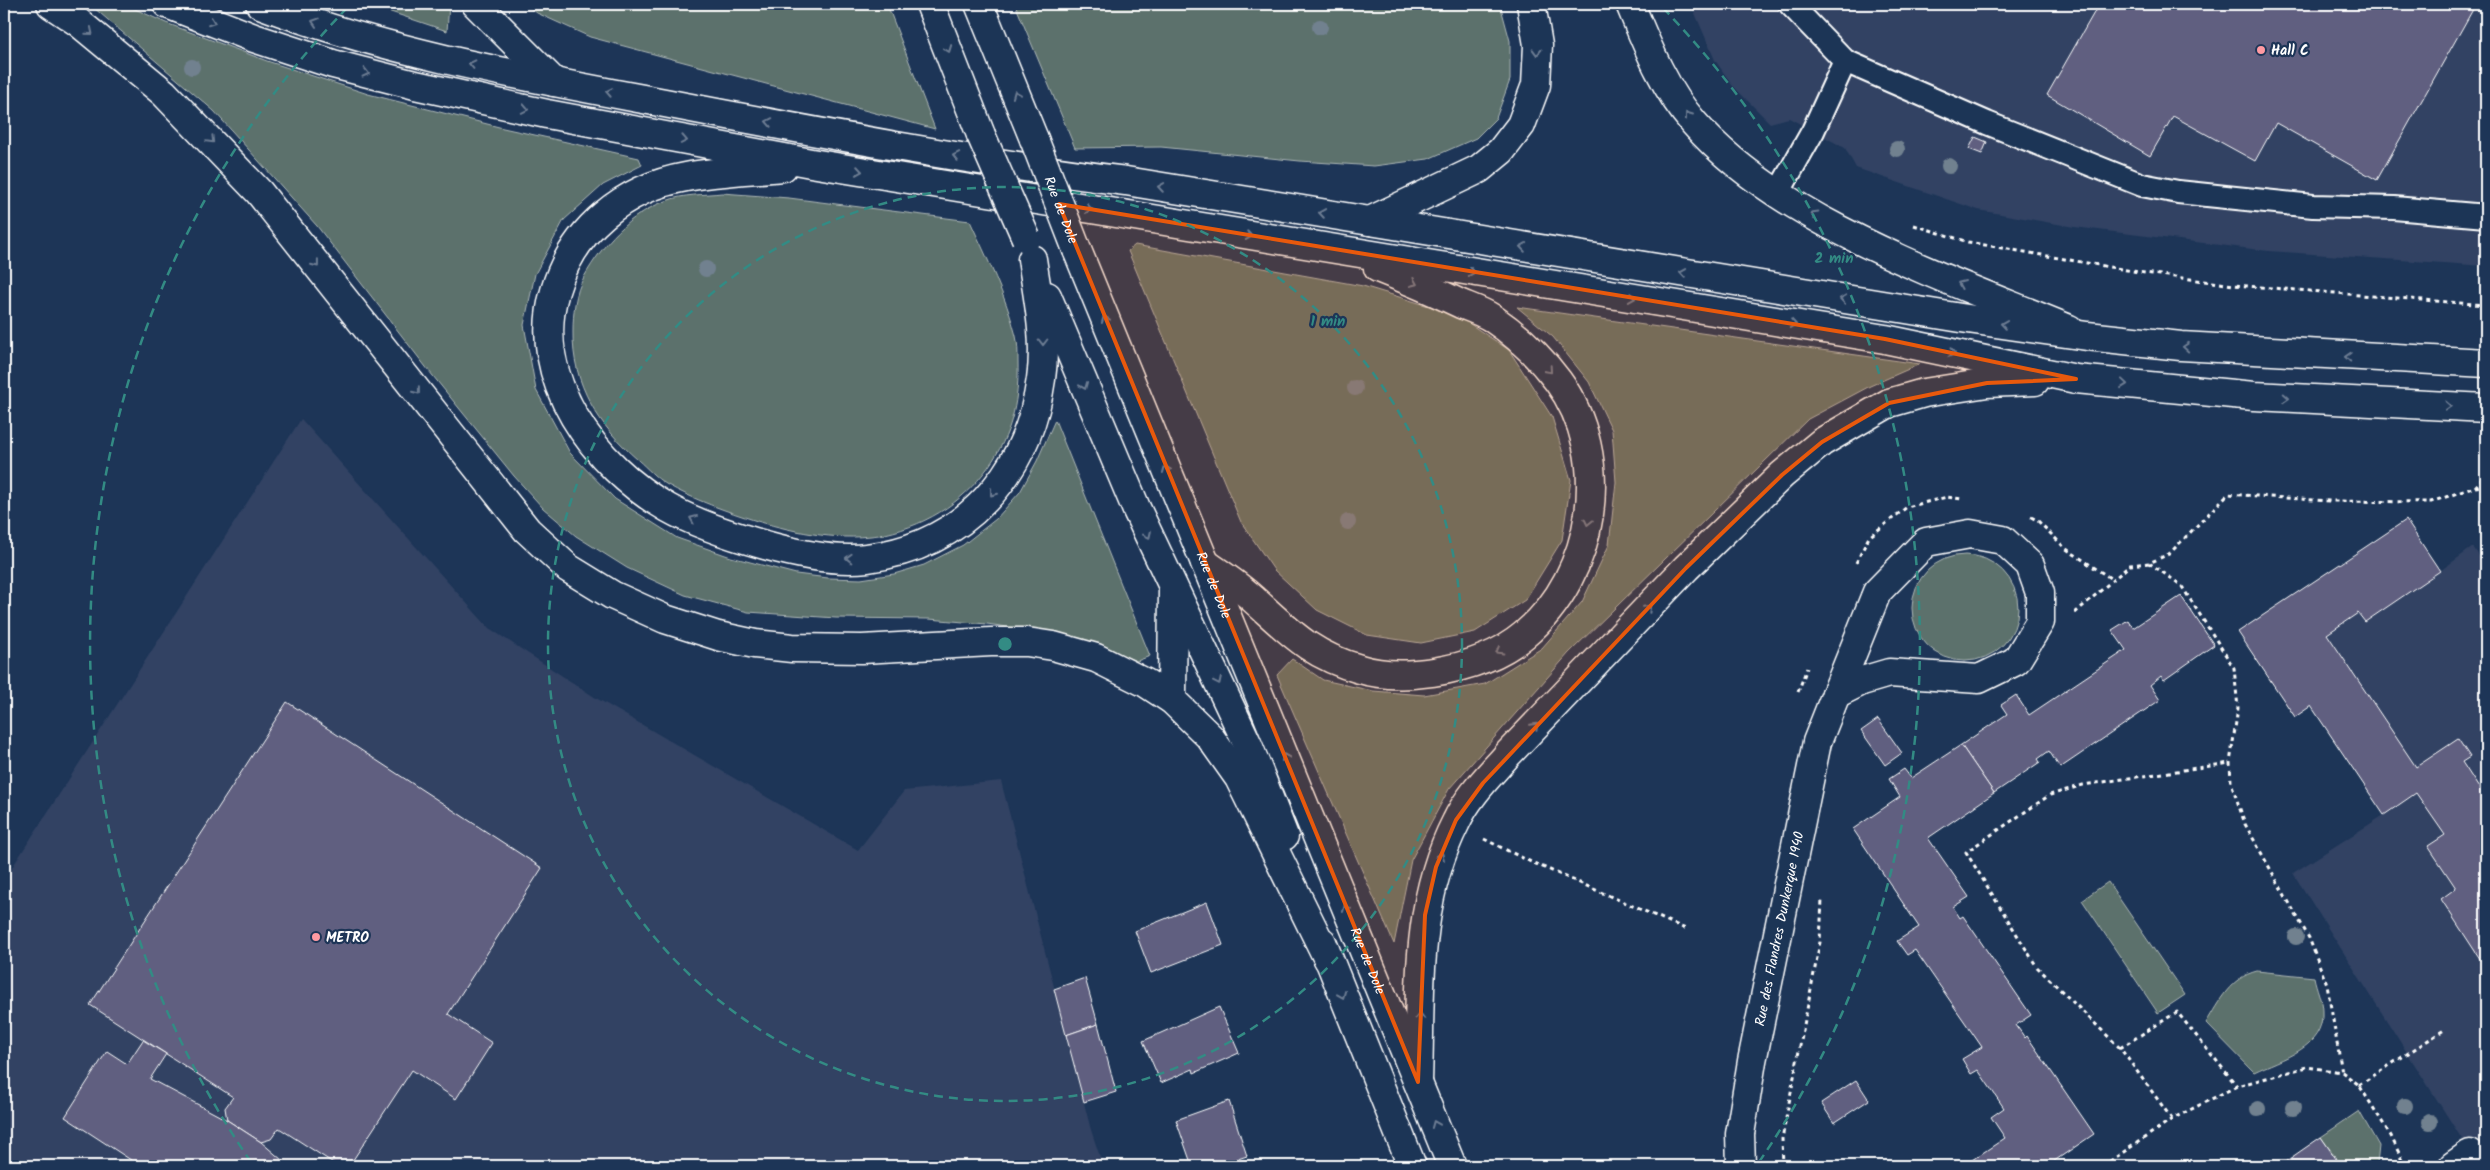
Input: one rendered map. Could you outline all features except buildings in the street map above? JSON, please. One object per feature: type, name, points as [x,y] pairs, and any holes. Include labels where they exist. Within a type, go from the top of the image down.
[{"type":"main road","points":[[51,4],[78,22],[164,93],[210,138],[259,192],[527,530],[568,568],[612,596],[665,619],[755,644],[792,648],[862,649],[991,642],[1027,642],[1053,646],[1096,658],[1146,683],[1172,700],[1210,737],[1239,778],[1328,959]]},
{"type":"main road","points":[[167,4],[254,38],[316,58],[415,85],[537,112],[811,163],[1337,251],[1885,339],[2076,379],[2254,396],[2486,408]]},
{"type":"main road","points":[[260,4],[344,31],[424,53],[554,82],[816,132],[1037,170],[1126,181],[1952,317],[2087,336],[2181,346],[2486,363]]},
{"type":"main road","points":[[476,4],[554,82]]},
{"type":"main road","points":[[930,4],[981,135],[1029,248],[1100,426],[1272,801],[1328,959],[1412,1166]]},
{"type":"main road","name":"Rue de Dole","points":[[980,4],[1077,250],[1452,1166]]},
{"type":"main road","points":[[1370,221],[1479,169],[1501,151],[1521,125],[1536,85],[1538,45],[1531,4]]},
{"type":"main road","points":[[1630,4],[1654,60],[1674,96],[1694,123],[1722,152],[1778,193],[1886,252],[2087,336]]},
{"type":"main road","points":[[811,163],[685,177],[643,190],[608,209],[581,238],[560,272],[550,306],[549,339],[555,373],[566,402],[584,433],[612,466],[641,490],[669,509],[746,540],[788,551],[826,557],[865,558],[900,552],[932,539],[959,524],[988,499],[1012,467],[1031,425],[1041,379],[1043,338],[1029,248]]},
{"type":"main road","points":[[1205,563],[1252,597],[1288,632],[1325,657],[1362,670],[1414,675],[1456,669],[1496,654],[1524,635],[1554,602],[1578,561],[1590,516],[1591,466],[1581,424],[1559,382],[1529,347],[1491,317],[1337,251]]},
{"type":"main road","points":[[1418,1082],[1425,915],[1436,867],[1456,820],[1482,783],[1509,753],[1686,568],[1782,475],[1822,442],[1889,403],[1924,393],[1987,383],[2076,379]]},
{"type":"main road","name":"Rue des Flandres Dunkerque 1940","points":[[1741,1166],[1740,1134],[1752,1061],[1817,742],[1877,592],[1926,542],[1970,534],[2003,540],[2030,565],[2040,593],[2040,622]]},
{"type":"main road","points":[[1172,700],[1173,587]]},
{"type":"main road","points":[[1836,694],[1862,682],[1889,673],[1979,678],[2016,662],[2040,622]]},
{"type":"lane","points":[[1794,9],[1845,61],[1987,123],[2142,185],[2178,192],[2313,206],[2394,208],[2486,216]]},
{"type":"lane","points":[[1778,193],[1813,131],[1845,61]]},
{"type":"path","points":[[1913,225],[1968,242],[2138,272],[2234,285],[2486,305]]},
{"type":"path","points":[[2475,487],[2486,475]]},
{"type":"path","points":[[2040,622],[2077,612],[2130,565],[2149,563],[2169,554],[2228,494],[2329,501],[2431,502],[2475,487],[2486,486]]},
{"type":"path","points":[[2149,563],[2182,584],[2234,668],[2238,708],[2230,763],[2231,782],[2245,824],[2309,938],[2327,985],[2342,1072]]},
{"type":"path","points":[[2172,1119],[2120,1048],[2037,967],[1966,852],[2050,795],[2083,784],[2230,763]]},
{"type":"path","points":[[1477,836],[1529,861],[1688,930]]},
{"type":"path","points":[[1783,1166],[1782,1139],[1820,942],[1822,896]]},
{"type":"path","points":[[2120,1048],[2177,1012],[2237,1086]]},
{"type":"path","points":[[2359,1085],[2444,1030]]},
{"type":"path","points":[[2103,1166],[2172,1119],[2237,1086],[2308,1067],[2342,1072],[2359,1085],[2391,1136],[2405,1166]]},
{"type":"highlighted area","points":[[1059,204],[1885,339],[2076,379],[1987,383],[1889,403],[1822,442],[1782,475],[1686,568],[1483,783],[1456,820],[1436,867],[1425,915],[1418,1082]]},
{"type":"shaded area","points":[[1691,4],[2486,4],[2486,266],[2268,251],[2074,227],[1978,210],[1856,168],[1845,148],[1789,118],[1770,123],[1732,85],[1715,60]]},
{"type":"shaded area","points":[[301,419],[489,628],[596,698],[858,850],[904,791],[1001,781],[1091,1130],[1103,1166],[4,1166],[4,880]]},
{"type":"shaded area","points":[[2406,520],[2440,571],[2473,547],[2486,566],[2486,1166],[2479,1166],[2293,873],[2384,815],[2311,706],[2295,717],[2238,632]]},
{"type":"green space","points":[[95,4],[124,4],[166,23],[267,61],[368,94],[503,128],[639,158],[642,165],[603,185],[564,220],[535,274],[524,325],[536,390],[570,453],[615,499],[677,538],[731,557],[796,574],[828,578],[861,579],[894,574],[924,565],[963,545],[996,519],[1020,492],[1037,461],[1055,420],[1150,656],[1137,661],[1069,636],[987,624],[929,619],[836,618],[748,612],[685,595],[627,568],[576,536],[543,508],[514,476],[429,371],[317,226],[214,111],[93,7]]},
{"type":"green space","points":[[367,4],[449,4],[447,31]]},
{"type":"green space","points":[[525,4],[887,4],[935,129],[590,37],[537,13]]},
{"type":"green space","points":[[1015,4],[1500,4],[1510,41],[1510,80],[1496,118],[1476,138],[1428,159],[1374,166],[1300,161],[1161,147],[1075,148]]},
{"type":"green space","points":[[722,193],[789,198],[970,221],[996,277],[1012,321],[1018,345],[1018,375],[1016,401],[1010,425],[1000,448],[983,474],[960,498],[917,524],[885,534],[836,537],[804,532],[745,517],[710,505],[666,484],[624,447],[600,419],[583,387],[577,370],[574,351],[574,310],[578,290],[584,277],[591,265],[618,231],[640,214],[673,199]]},
{"type":"green space","points":[[1135,245],[1363,286],[1455,314],[1509,350],[1552,417],[1571,480],[1562,540],[1525,600],[1475,632],[1421,643],[1367,635],[1317,610],[1274,570],[1241,522],[1128,251]]},
{"type":"green space","points":[[1517,307],[1920,364],[1870,386],[1808,419],[1569,653],[1449,789],[1411,860],[1394,944],[1277,675],[1292,659],[1323,680],[1373,691],[1424,695],[1485,684],[1542,648],[1582,602],[1609,545],[1616,482],[1612,430],[1589,382],[1553,337]]},
{"type":"green space","points":[[1965,555],[1985,559],[2002,571],[2014,588],[2018,608],[2014,628],[2002,645],[1985,657],[1965,661],[1945,657],[1928,645],[1916,628],[1912,608],[1916,588],[1928,571],[1945,559]]},
{"type":"green space","points":[[2108,882],[2185,995],[2158,1013],[2082,900]]},
{"type":"green space","points":[[2257,971],[2314,977],[2322,1011],[2321,1024],[2309,1043],[2288,1057],[2254,1072],[2206,1023],[2221,998],[2233,984],[2248,974]]},
{"type":"green space","points":[[2359,1111],[2379,1146],[2377,1165],[2342,1166],[2321,1137]]},
{"type":"place","name":"Hall C","points":[[2261,50]]},
{"type":"place","name":"METRO","points":[[316,937]]}]
